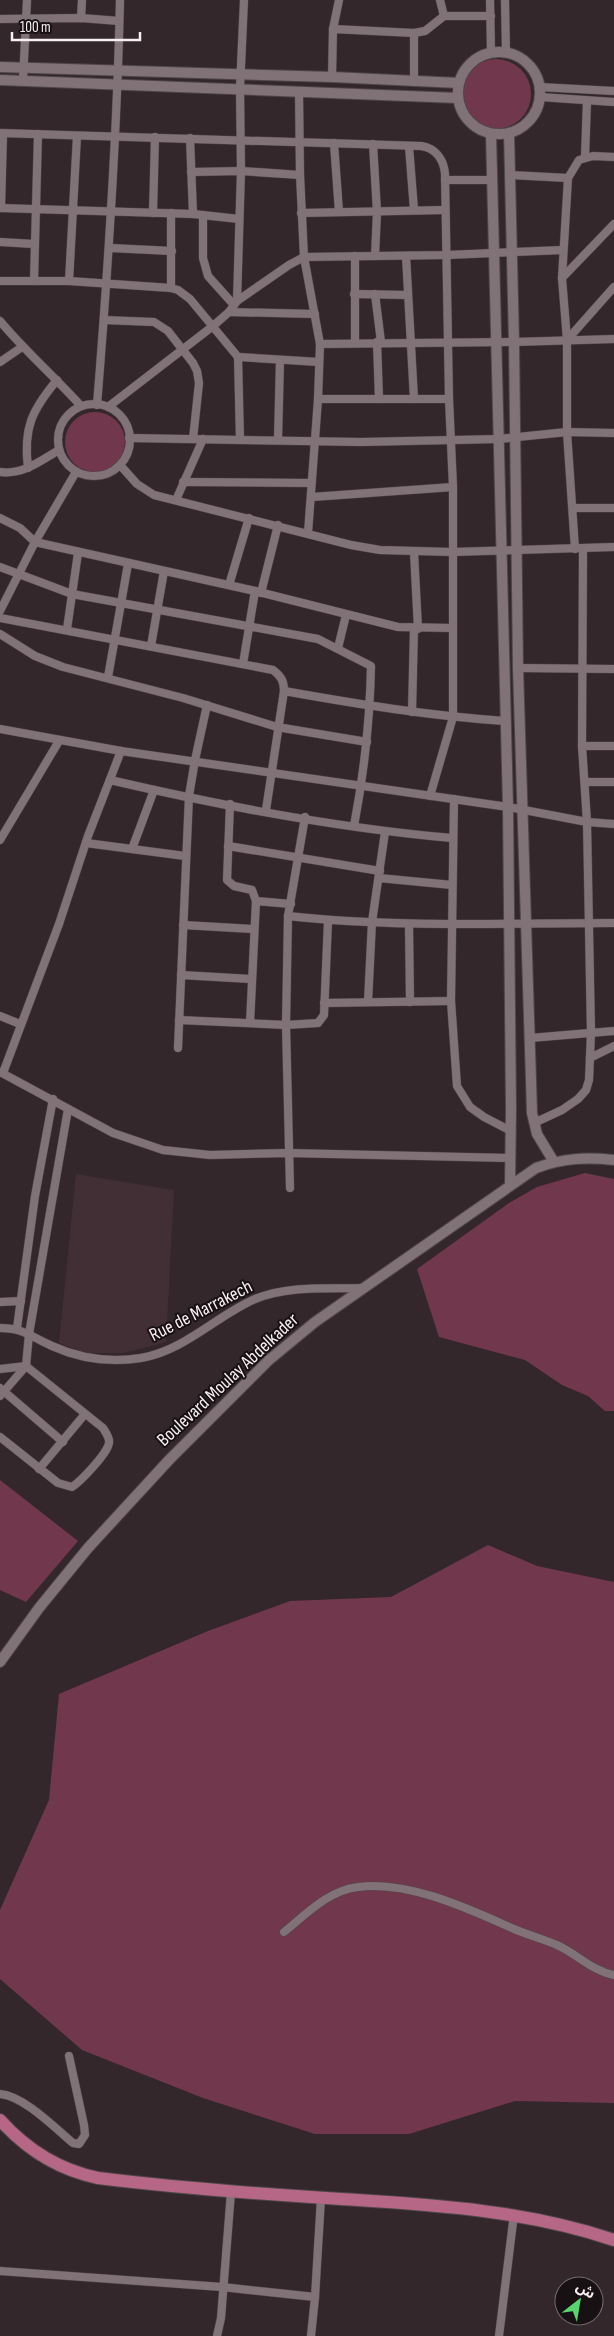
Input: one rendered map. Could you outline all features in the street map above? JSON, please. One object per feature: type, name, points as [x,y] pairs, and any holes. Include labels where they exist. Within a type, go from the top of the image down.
[{"type":"main road","points":[[0,2120],[43,2158],[80,2174],[123,2181],[231,2192],[447,2206],[514,2214],[580,2228],[614,2240]]},
{"type":"street","points":[[24,80],[28,19],[27,0]]},
{"type":"street","points":[[81,18],[82,0]]},
{"type":"street","points":[[97,405],[108,284],[119,69],[120,0]]},
{"type":"street","points":[[233,306],[241,171],[240,74],[244,0]]},
{"type":"street","points":[[332,77],[334,29],[339,0]]},
{"type":"street","points":[[440,0],[444,16]]},
{"type":"street","points":[[490,0],[491,52]]},
{"type":"street","points":[[504,0],[506,53]]},
{"type":"street","points":[[334,29],[414,33],[425,31],[444,16],[491,16]]},
{"type":"street","points":[[0,19],[81,18],[120,21]]},
{"type":"street","points":[[414,33],[414,82]]},
{"type":"street","points":[[491,52],[506,53],[522,60],[533,70],[540,92],[536,112],[529,122],[509,134],[491,134],[482,130],[466,117],[458,98],[459,83],[465,70],[476,60],[491,52]]},
{"type":"street","points":[[0,67],[119,69],[459,83]]},
{"type":"street","points":[[0,80],[458,98]]},
{"type":"street","points":[[299,91],[301,213],[304,257],[320,344],[312,496],[308,533]]},
{"type":"street","points":[[540,92],[614,91]]},
{"type":"street","points":[[540,92],[586,101],[614,102]]},
{"type":"street","points":[[585,157],[586,101]]},
{"type":"street","points":[[239,219],[193,214],[1,208],[2,133],[424,146],[436,153],[443,162],[446,180],[445,210],[450,343],[449,399],[453,487],[453,717],[430,796]]},
{"type":"street","points":[[34,281],[38,134]]},
{"type":"street","points":[[491,134],[508,807],[510,1185]]},
{"type":"street","points":[[509,134],[518,668],[524,811],[524,925],[534,1123],[554,1162]]},
{"type":"street","points":[[69,281],[78,136]]},
{"type":"street","points":[[153,213],[155,138]]},
{"type":"street","points":[[190,138],[193,214]]},
{"type":"street","points":[[334,143],[339,212]]},
{"type":"street","points":[[373,144],[376,212],[375,256]]},
{"type":"street","points":[[409,146],[414,210]]},
{"type":"street","points":[[534,1123],[562,1110],[586,1090],[590,1058],[587,822],[582,746],[579,549],[573,508],[567,432],[567,340],[562,278],[568,178],[575,164],[585,157],[614,157]]},
{"type":"street","points":[[191,172],[241,171],[300,175]]},
{"type":"street","points":[[510,175],[568,178]]},
{"type":"street","points":[[446,180],[493,180]]},
{"type":"street","points":[[301,213],[445,210]]},
{"type":"street","points":[[171,213],[171,288]]},
{"type":"street","points":[[203,215],[203,258],[208,276],[233,306],[315,314]]},
{"type":"street","points":[[562,278],[614,224]]},
{"type":"street","points":[[0,242],[34,244]]},
{"type":"street","points":[[110,248],[172,251]]},
{"type":"street","points":[[108,407],[213,326],[233,306],[289,264],[304,257],[495,254],[563,250]]},
{"type":"street","points":[[355,256],[355,343]]},
{"type":"street","points":[[406,256],[414,398]]},
{"type":"street","points":[[0,281],[69,281],[171,288],[184,294],[238,357],[240,367],[240,440]]},
{"type":"street","points":[[567,340],[614,287]]},
{"type":"street","points":[[354,294],[407,295]]},
{"type":"street","points":[[375,294],[379,342],[379,400]]},
{"type":"street","points":[[104,320],[154,322],[168,331],[182,349],[197,371],[199,383],[193,439]]},
{"type":"street","points":[[0,321],[22,347],[81,406]]},
{"type":"street","points":[[320,344],[614,339]]},
{"type":"street","points":[[1,360],[22,347]]},
{"type":"street","points":[[238,357],[320,362]]},
{"type":"street","points":[[278,440],[280,360]]},
{"type":"street","points":[[28,468],[26,437],[29,423],[38,406],[57,380]]},
{"type":"street","points":[[318,399],[449,399]]},
{"type":"street","points":[[97,405],[108,407],[120,416],[126,425],[129,438],[126,456],[120,465],[107,474],[92,476],[76,472],[65,463],[58,450],[57,439],[62,424],[72,411],[81,406],[97,405]]},
{"type":"street","points":[[129,438],[240,440],[499,439],[567,432],[614,433]]},
{"type":"street","points":[[176,500],[203,439]]},
{"type":"street","points":[[0,472],[13,474],[28,468],[58,450]]},
{"type":"street","points":[[120,465],[148,493],[365,548],[414,552],[452,552],[614,547]]},
{"type":"street","points":[[0,612],[35,542],[76,472]]},
{"type":"street","points":[[183,482],[312,484]]},
{"type":"street","points":[[312,496],[453,487]]},
{"type":"street","points":[[573,508],[614,508]]},
{"type":"street","points":[[0,518],[20,528],[35,542],[78,553],[229,585],[398,627],[416,629],[452,628]]},
{"type":"street","points":[[229,585],[248,518]]},
{"type":"street","points":[[243,664],[249,627],[278,525]]},
{"type":"street","points":[[412,712],[416,629],[414,552]]},
{"type":"street","points":[[67,629],[78,553]]},
{"type":"street","points":[[108,678],[128,564]]},
{"type":"street","points":[[0,567],[72,594],[318,639],[371,666],[367,742],[354,826]]},
{"type":"street","points":[[151,646],[164,571]]},
{"type":"street","points":[[338,648],[346,614]]},
{"type":"street","points":[[0,618],[67,629],[273,670],[283,680],[284,692],[277,727],[266,810]]},
{"type":"street","points":[[0,634],[44,661],[207,705],[277,727],[367,742]]},
{"type":"street","points":[[518,668],[614,669]]},
{"type":"street","points":[[284,692],[412,712],[505,721]]},
{"type":"street","points":[[178,1048],[189,796],[207,705]]},
{"type":"street","points":[[0,728],[59,741],[121,751],[195,760],[270,774],[508,807],[587,822],[614,824]]},
{"type":"street","points":[[1,835],[59,741]]},
{"type":"street","points":[[582,746],[614,746]]},
{"type":"street","points":[[121,751],[86,843],[59,924],[1,1072],[113,1133],[163,1150],[210,1155],[288,1153],[510,1158]]},
{"type":"street","points":[[110,780],[154,790],[385,832],[452,838]]},
{"type":"street","points":[[585,782],[614,782]]},
{"type":"street","points":[[132,849],[154,790]]},
{"type":"street","points":[[454,799],[451,1001],[456,1086],[470,1107],[510,1131]]},
{"type":"street","points":[[230,804],[227,880],[234,886],[252,890],[256,901],[250,979],[250,1023]]},
{"type":"street","points":[[290,1188],[286,1025],[288,916],[305,818]]},
{"type":"street","points":[[368,1002],[372,922],[385,832]]},
{"type":"street","points":[[86,843],[185,856]]},
{"type":"street","points":[[228,846],[379,874],[452,885]]},
{"type":"street","points":[[256,901],[291,904]]},
{"type":"street","points":[[288,916],[328,921],[409,924],[524,925],[614,922]]},
{"type":"street","points":[[179,1020],[286,1025],[318,1023],[324,1015],[328,921]]},
{"type":"street","points":[[409,924],[410,1002]]},
{"type":"street","points":[[183,925],[254,929]]},
{"type":"street","points":[[181,975],[250,979]]},
{"type":"street","points":[[324,1003],[451,1001]]},
{"type":"street","points":[[0,1016],[20,1024]]},
{"type":"street","points":[[530,1038],[614,1031]]},
{"type":"street","points":[[590,1058],[614,1046]]},
{"type":"street","points":[[17,1328],[35,1196],[53,1099]]},
{"type":"street","points":[[63,1442],[1,1392],[26,1366],[29,1334],[68,1109]]},
{"type":"street","name":"Boulevard Moulay Abdelkader","points":[[0,1662],[39,1608],[88,1548],[169,1460],[269,1360],[315,1322],[536,1168],[554,1162],[584,1158],[614,1159]]},
{"type":"street","name":"Rue de Marrakech","points":[[0,1328],[17,1328],[72,1354],[97,1360],[143,1358],[169,1349],[255,1299],[280,1291],[364,1288]]},
{"type":"street","points":[[0,1302],[21,1301]]},
{"type":"street","points":[[0,1369],[26,1366],[104,1428],[109,1443],[105,1452],[72,1487],[58,1483],[0,1437]]},
{"type":"street","points":[[39,1469],[85,1414]]},
{"type":"street","points":[[284,1932],[317,1905],[340,1892],[357,1887],[396,1888],[430,1896],[493,1919],[556,1945],[590,1966],[614,1975]]},
{"type":"street","points":[[0,2094],[10,2095],[20,2101],[74,2143],[79,2144],[85,2135],[84,2125],[69,2056]]},
{"type":"street","points":[[217,2336],[221,2318],[231,2192]]},
{"type":"street","points":[[311,2336],[321,2198]]},
{"type":"street","points":[[499,2336],[514,2214]]},
{"type":"street","points":[[0,2271],[222,2287],[315,2297]]},
{"type":"shaded area","points":[[496,59],[515,65],[525,75],[531,94],[525,113],[515,123],[496,129],[477,123],[467,113],[461,94],[467,75],[477,65]]},
{"type":"shaded area","points":[[89,412],[101,412],[117,420],[123,430],[125,442],[123,454],[117,464],[101,472],[89,472],[73,464],[65,448],[65,436],[73,420]]},
{"type":"shaded area","points":[[585,1173],[614,1179],[614,1411],[605,1411],[588,1396],[562,1385],[525,1360],[439,1337],[417,1269],[509,1203],[537,1187]]},
{"type":"shaded area","points":[[76,1174],[174,1190],[166,1342],[124,1353],[85,1353],[59,1343]]},
{"type":"shaded area","points":[[0,1480],[78,1541],[26,1602],[0,1590]]},
{"type":"shaded area","points":[[488,1545],[537,1566],[614,1582],[614,2103],[515,2101],[409,2134],[315,2134],[203,2098],[82,2050],[0,1979],[0,1910],[49,1800],[59,1694],[208,1631],[290,1601],[391,1597]]}]
